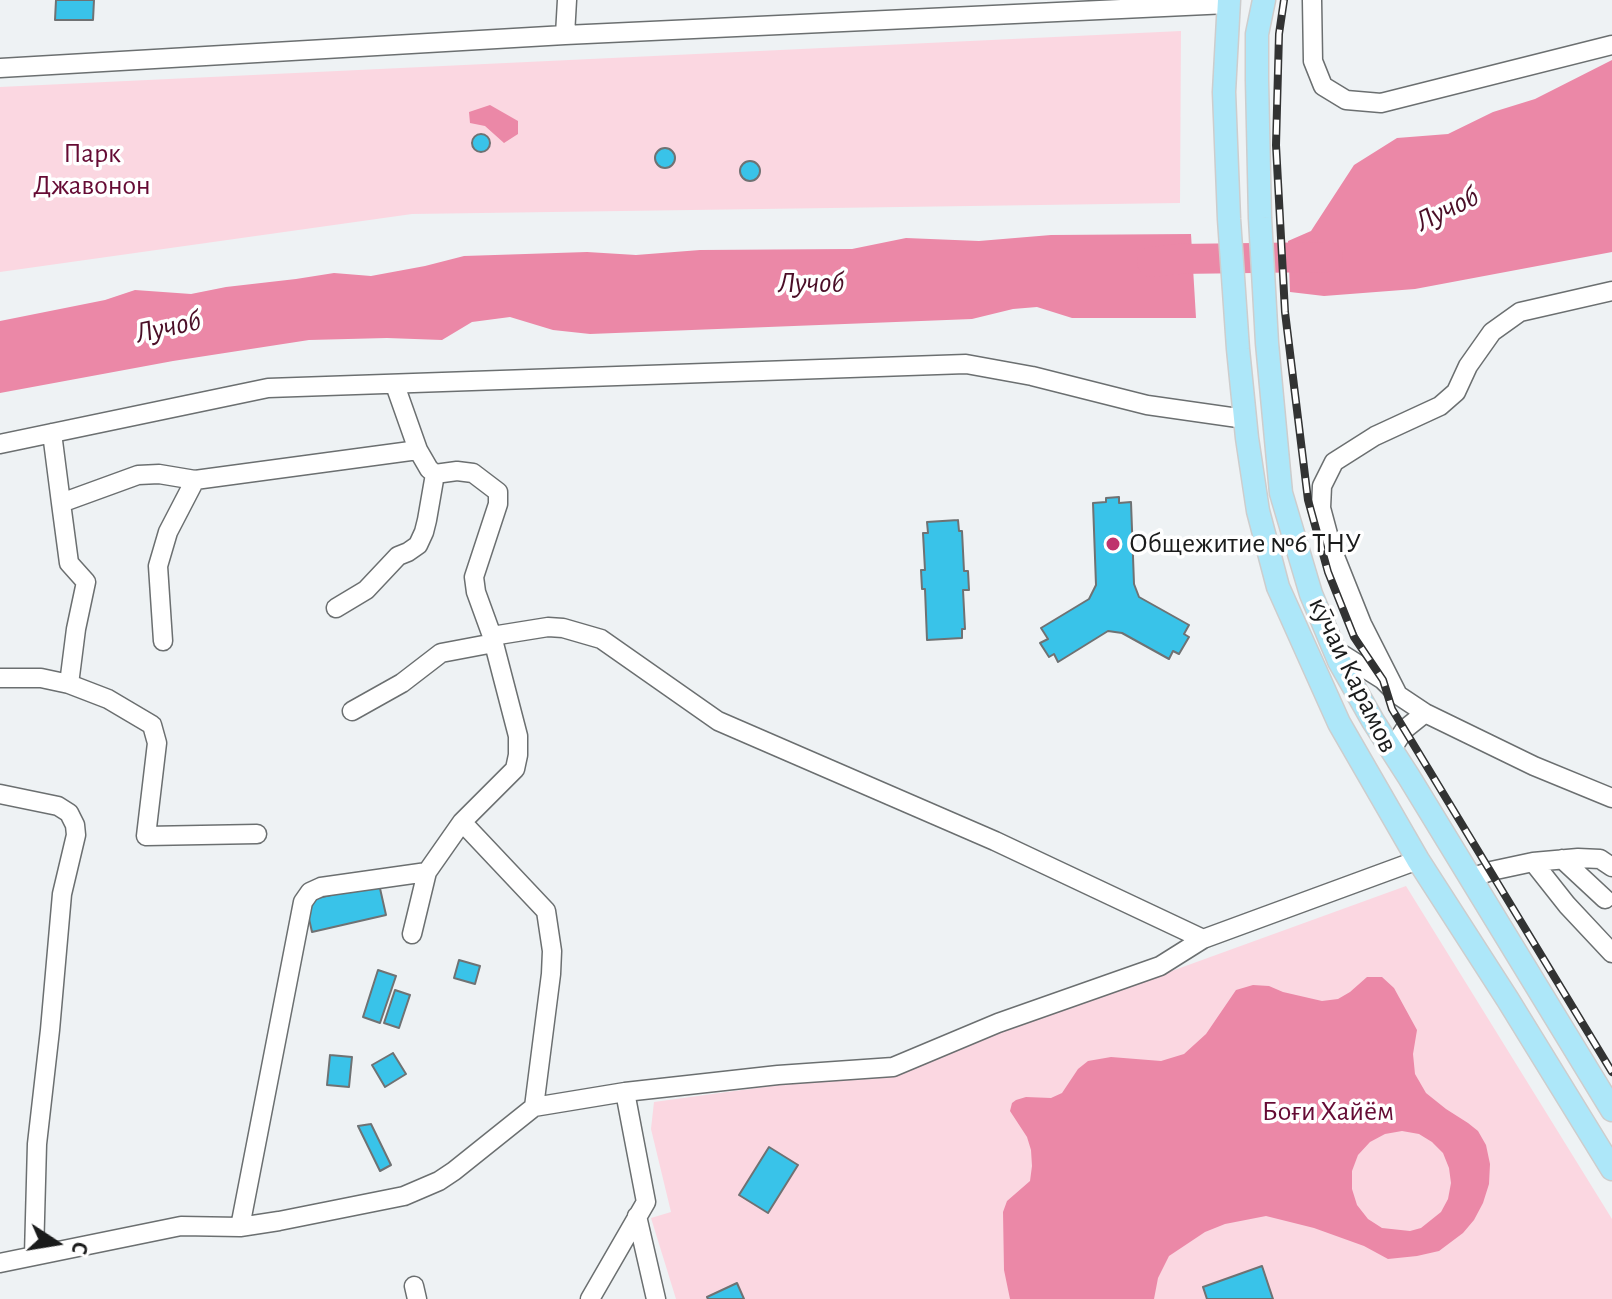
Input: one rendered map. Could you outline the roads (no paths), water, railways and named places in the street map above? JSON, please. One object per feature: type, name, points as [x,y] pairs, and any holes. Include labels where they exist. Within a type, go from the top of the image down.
[{"type":"main road","name":"кӯчаи Карамов","points":[[1264,0],[1257,34],[1257,80],[1267,343],[1281,493],[1311,594],[1345,673],[1612,1110]]},
{"type":"main road","name":"кӯчаи Карамов","points":[[1229,2],[1224,92],[1238,349],[1258,511],[1278,587],[1339,723],[1418,860],[1612,1169]]},
{"type":"main road","points":[[1508,1000],[1536,985]]},
{"type":"street","points":[[565,35],[567,0]]},
{"type":"street","points":[[1312,0],[1313,61],[1323,86],[1346,100],[1381,103],[1612,45]]},
{"type":"street","points":[[0,68],[565,35],[1229,2]]},
{"type":"street","points":[[1398,695],[1362,624],[1332,549],[1321,508],[1322,486],[1334,462],[1375,436],[1440,406],[1456,392],[1468,366],[1492,332],[1520,312],[1612,291]]},
{"type":"street","points":[[0,444],[268,388],[966,364],[1032,376],[1147,405],[1245,419]]},
{"type":"street","points":[[395,385],[418,450],[429,469],[435,474],[457,471],[473,473],[498,492],[498,504],[474,577],[518,736],[515,769],[462,822],[427,872],[412,934]]},
{"type":"street","points":[[52,433],[69,563],[86,582],[69,684]]},
{"type":"street","points":[[61,503],[138,475],[159,474],[195,480],[418,450]]},
{"type":"street","points":[[336,608],[366,590],[398,556],[418,545],[427,520],[435,474]]},
{"type":"street","points":[[163,641],[158,566],[168,532],[195,480]]},
{"type":"street","points":[[352,711],[402,683],[441,653],[548,627],[563,628],[601,639],[718,721],[995,841],[1203,939]]},
{"type":"street","points":[[1334,649],[1383,680],[1398,695],[1425,713],[1534,766],[1612,798]]},
{"type":"street","points":[[0,678],[41,678],[69,684],[108,699],[152,725],[157,743],[146,836],[257,834]]},
{"type":"street","points":[[1391,750],[1405,729],[1425,713]]},
{"type":"street","points":[[0,794],[58,806],[69,813],[76,835],[62,894],[37,1144],[34,1255]]},
{"type":"street","points":[[462,822],[546,911],[552,951],[551,974],[534,1107]]},
{"type":"street","points":[[1471,878],[1533,862],[1562,859],[1600,859],[1612,867]]},
{"type":"street","points":[[1562,859],[1605,899]]},
{"type":"street","points":[[0,1263],[181,1226],[240,1227],[404,1196],[454,1171],[534,1107],[625,1092],[778,1075],[893,1067],[998,1023],[1160,966],[1203,939],[1418,860]]},
{"type":"street","points":[[1533,862],[1610,957]]},
{"type":"street","points":[[240,1227],[303,902],[310,892],[321,887],[427,872]]},
{"type":"street","points":[[590,1299],[646,1202],[625,1092]]},
{"type":"street","points":[[637,1216],[656,1299]]},
{"type":"water","points":[[1612,60],[1612,252],[1415,289],[1324,296],[1290,292],[1288,241],[1311,231],[1354,165],[1397,138],[1448,134],[1493,112],[1535,99]]},
{"type":"water","points":[[490,105],[518,121],[518,134],[504,143],[485,126],[470,123],[469,112]]},
{"type":"water","points":[[1191,234],[1196,318],[1072,318],[1037,307],[972,319],[590,334],[553,330],[510,317],[472,322],[442,340],[309,340],[0,393],[0,321],[105,300],[135,290],[191,294],[334,273],[371,276],[464,256],[852,249],[906,238],[979,241],[1051,235]]},
{"type":"water","points":[[1367,977],[1382,977],[1394,988],[1417,1030],[1413,1054],[1415,1074],[1426,1093],[1478,1131],[1486,1145],[1490,1164],[1489,1184],[1474,1220],[1463,1233],[1439,1251],[1388,1259],[1364,1246],[1314,1228],[1266,1216],[1225,1224],[1205,1232],[1169,1256],[1158,1278],[1154,1299],[1010,1299],[1004,1270],[1003,1212],[1007,1201],[1030,1181],[1032,1166],[1027,1137],[1010,1111],[1012,1103],[1026,1097],[1051,1098],[1062,1093],[1078,1069],[1088,1061],[1111,1057],[1161,1061],[1184,1054],[1206,1034],[1236,990],[1253,985],[1269,986],[1322,1001],[1338,999]],"holes":[[[1402,1131],[1419,1134],[1443,1153],[1451,1183],[1448,1199],[1441,1212],[1421,1228],[1410,1231],[1382,1228],[1368,1219],[1357,1205],[1352,1189],[1352,1171],[1358,1155],[1370,1142],[1385,1134]]]},
{"type":"waterway","name":"Лучоб","points":[[1152,262],[1328,257]]},
{"type":"railway","points":[[1284,0],[1279,34],[1276,145],[1285,312],[1308,500],[1328,572],[1354,637],[1383,680],[1392,709],[1612,1072]]},
{"type":"place","name":"Общежитие №6 ТНУ","points":[[1113,544]]},
{"type":"park label","name":"Парк Джавонон","points":[[92,170]]},
{"type":"park label","name":"Боғи Хайём","points":[[1328,1112]]}]
